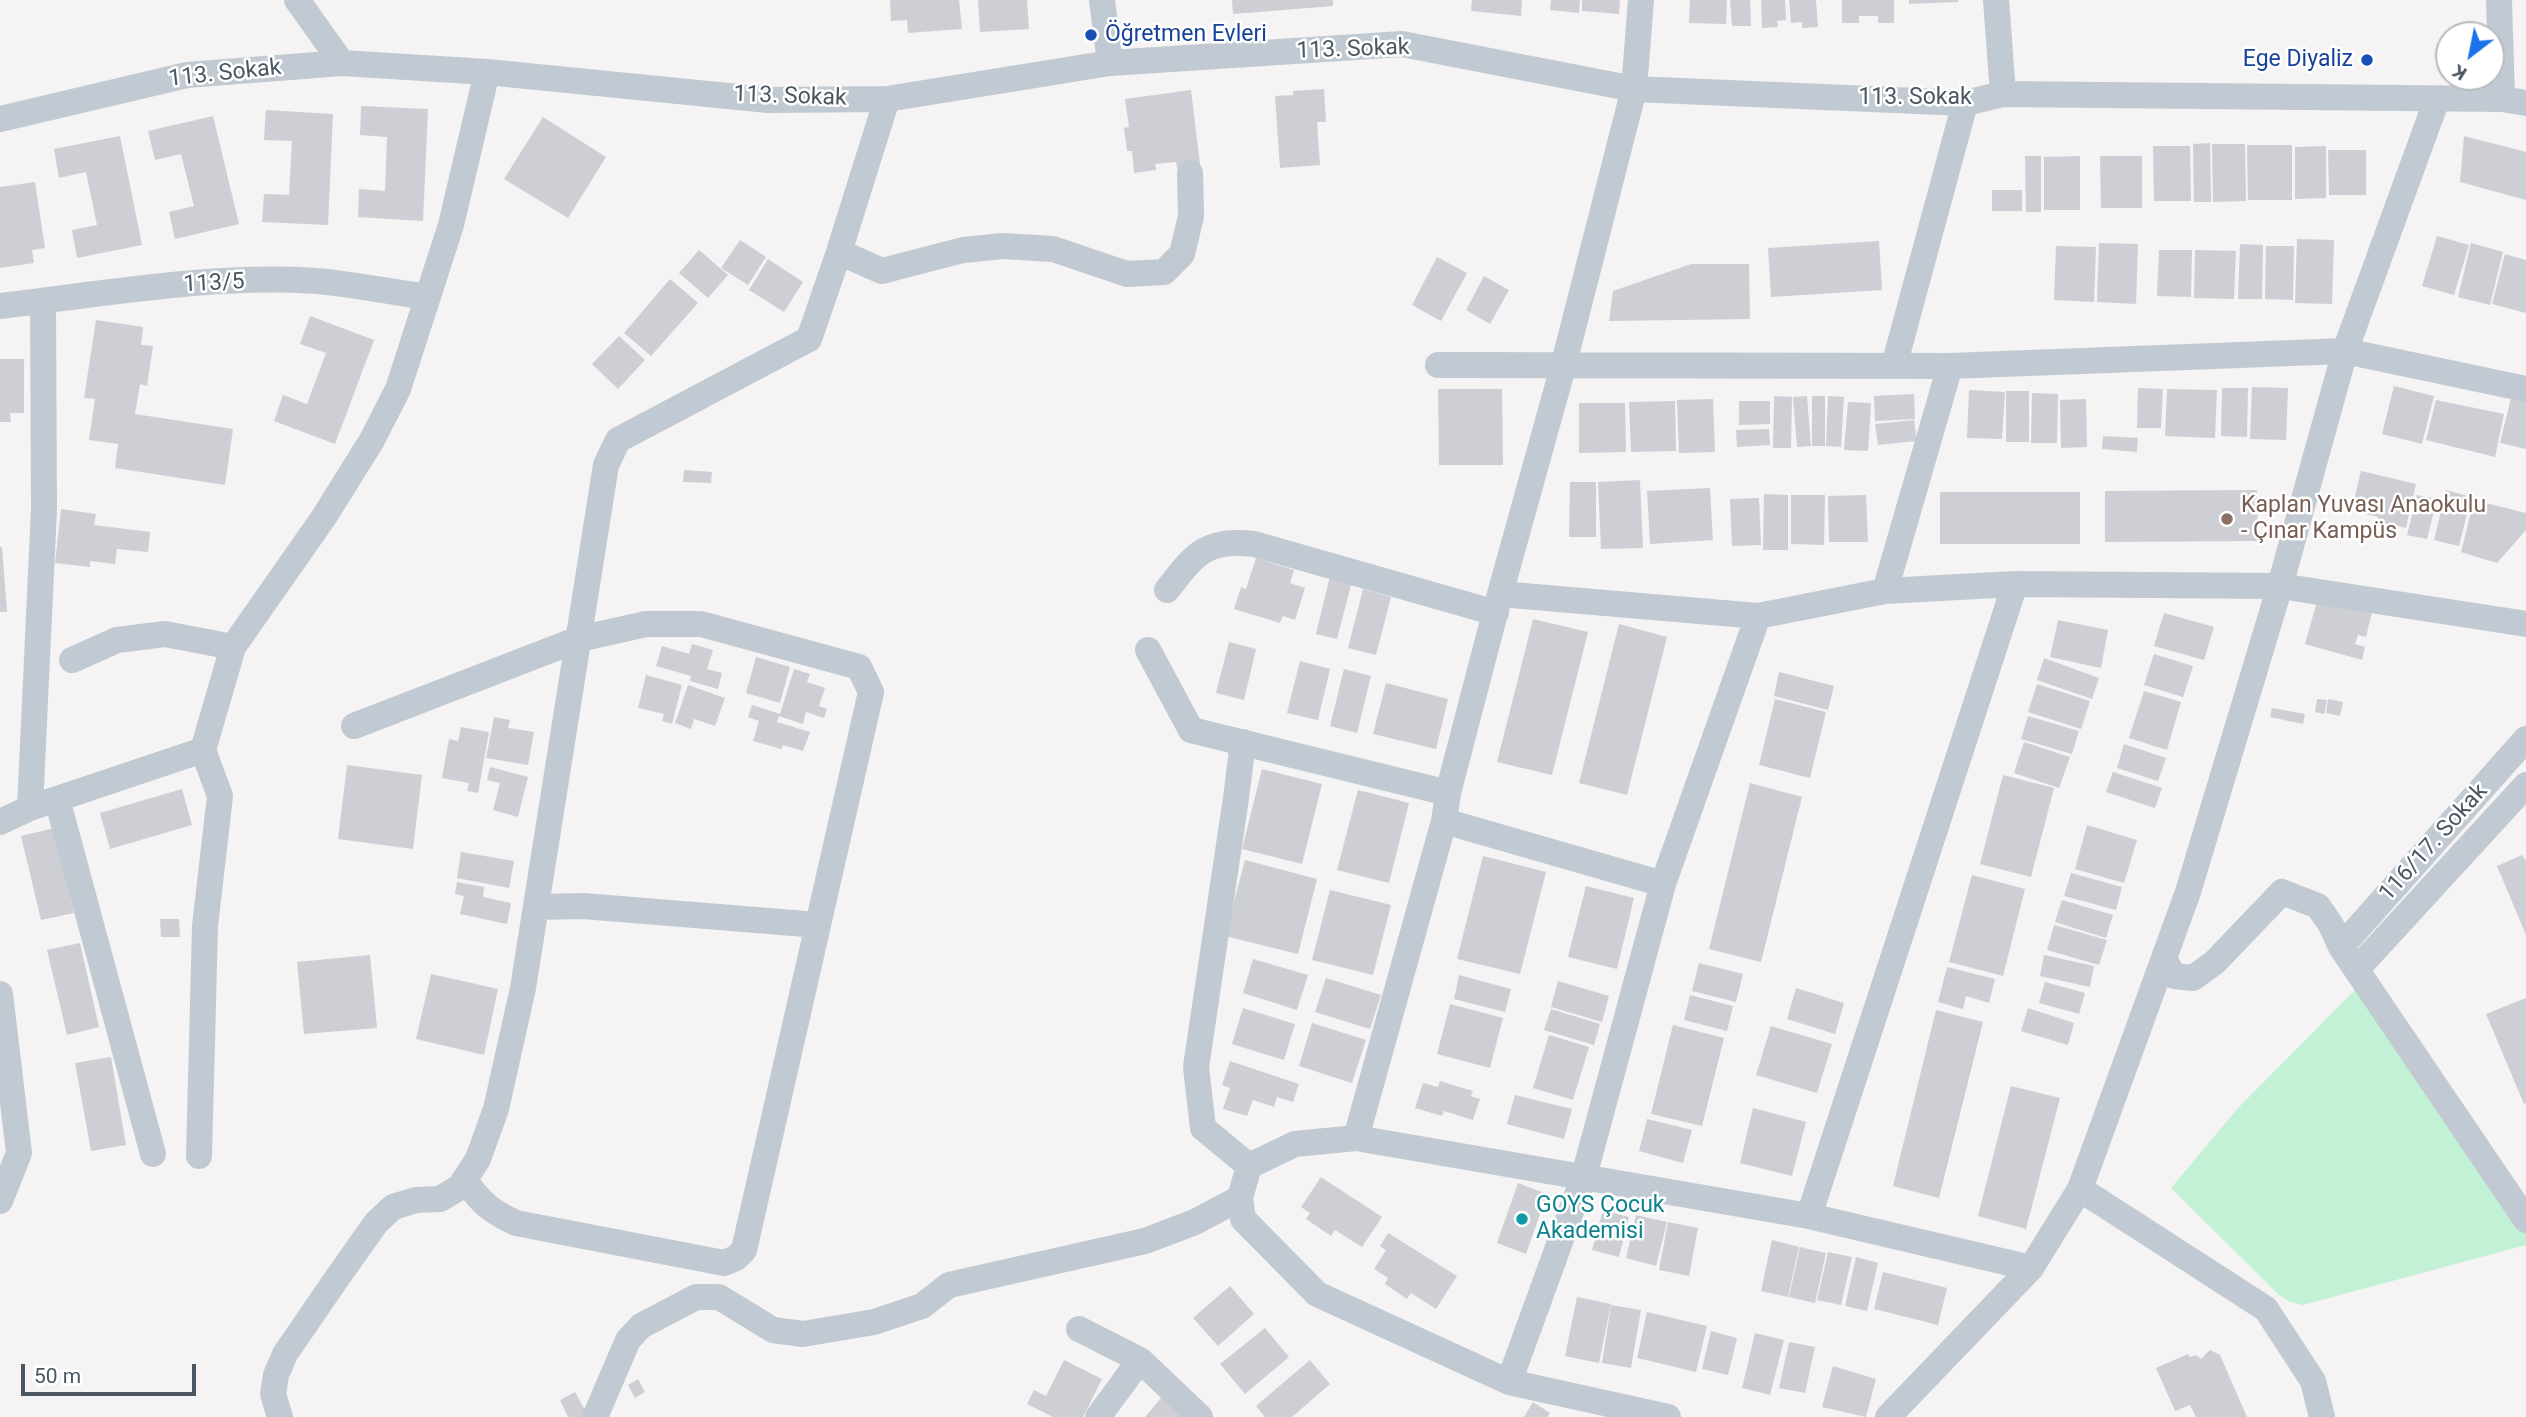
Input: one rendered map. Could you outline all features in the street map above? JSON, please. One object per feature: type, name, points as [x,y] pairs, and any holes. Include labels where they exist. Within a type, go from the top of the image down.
[{"type":"street","points":[[297,0],[342,63]]},
{"type":"street","points":[[1102,0],[1110,63]]},
{"type":"street","points":[[1356,1138],[1444,821],[1448,793],[1563,367],[1634,89],[1641,0]]},
{"type":"street","points":[[1996,0],[2003,94]]},
{"type":"street","points":[[2499,0],[2518,98]]},
{"type":"street","name":"113. Sokak","points":[[0,119],[187,75],[342,63],[487,72],[768,100],[887,99],[1110,63],[1402,44],[1634,89],[1965,103],[2003,94],[2518,98]]},
{"type":"street","points":[[200,1156],[205,926],[220,796],[203,750],[233,647],[324,517],[372,440],[398,389],[451,225],[487,72]]},
{"type":"street","points":[[280,1417],[274,1394],[276,1375],[285,1354],[376,1223],[393,1207],[416,1200],[440,1199],[460,1186],[478,1159],[496,1110],[523,988],[606,465],[618,440],[808,339],[839,252],[887,99]]},
{"type":"street","points":[[1888,1417],[2031,1268],[2080,1189],[2188,892],[2280,586],[2345,351],[2437,99]]},
{"type":"street","points":[[1894,366],[1965,103]]},
{"type":"street","points":[[839,252],[882,271],[963,250],[1003,246],[1053,249],[1127,274],[1164,272],[1182,254],[1191,216],[1190,173]]},
{"type":"street","name":"113/5","points":[[0,306],[159,287],[236,282],[316,281],[428,297]]},
{"type":"street","points":[[30,808],[44,509],[43,301]]},
{"type":"street","points":[[1438,365],[1950,366],[2345,351],[2526,389]]},
{"type":"street","points":[[1885,591],[1950,366]]},
{"type":"street","points":[[1167,590],[1184,568],[1208,547],[1229,541],[1254,544],[1498,604],[1758,616],[1885,591],[2015,584],[2280,586],[2526,624]]},
{"type":"street","points":[[1809,1216],[2015,584]]},
{"type":"street","points":[[1509,1382],[1584,1176],[1663,884],[1758,616]]},
{"type":"street","points":[[354,726],[579,639],[646,624],[701,624],[859,667],[871,692],[744,1250],[724,1264],[516,1223],[482,1204],[464,1180]]},
{"type":"street","points":[[72,660],[117,640],[164,634],[233,647]]},
{"type":"street","points":[[1148,650],[1191,730],[1448,793]]},
{"type":"street","name":"116/17. Sokak","points":[[2341,947],[2526,739]]},
{"type":"street","points":[[1242,742],[1196,1067],[1203,1128],[1249,1166]]},
{"type":"street","points":[[0,822],[30,808],[203,750]]},
{"type":"street","name":"116/17. Sokak","points":[[2357,969],[2526,785]]},
{"type":"street","points":[[57,799],[153,1154]]},
{"type":"street","points":[[1444,821],[1663,884]]},
{"type":"street","points":[[2164,959],[2174,976],[2193,978],[2215,962],[2282,892],[2318,906],[2341,947],[2526,1220]]},
{"type":"street","points":[[536,908],[583,906],[818,925]]},
{"type":"street","points":[[0,994],[19,1153],[0,1201]]},
{"type":"street","points":[[1668,1417],[1509,1382],[1317,1294],[1243,1219],[1240,1198],[1249,1166],[1295,1144],[1356,1138],[1809,1216],[2031,1268]]},
{"type":"street","points":[[2080,1189],[2266,1309],[2313,1381],[2322,1417]]},
{"type":"street","points":[[594,1417],[628,1340],[641,1326],[696,1297],[719,1297],[773,1330],[803,1334],[874,1322],[922,1306],[949,1285],[1145,1241],[1195,1222],[1240,1198]]},
{"type":"street","points":[[719,1297],[724,1264]]},
{"type":"street","points":[[1079,1329],[1140,1360],[1200,1417]]},
{"type":"street","points":[[1098,1417],[1140,1360]]},
{"type":"green space","points":[[2355,990],[2526,1226],[2526,1245],[2303,1305],[2290,1302],[2279,1295],[2171,1188],[2238,1108]]},
{"type":"building","points":[[890,0],[959,0],[962,29],[908,33],[907,20],[891,21]]},
{"type":"building","points":[[978,0],[1027,0],[1029,29],[980,32]]},
{"type":"building","points":[[1232,0],[1333,0],[1333,6],[1233,14]]},
{"type":"building","points":[[1472,0],[1522,0],[1521,16],[1471,11]]},
{"type":"building","points":[[1551,0],[1580,0],[1579,13],[1550,10]]},
{"type":"building","points":[[1582,0],[1620,0],[1619,14],[1582,11]]},
{"type":"building","points":[[1690,0],[1727,0],[1726,24],[1689,23]]},
{"type":"building","points":[[1730,0],[1750,0],[1751,26],[1732,26]]},
{"type":"building","points":[[1761,0],[1785,0],[1786,20],[1777,21],[1778,27],[1762,28]]},
{"type":"building","points":[[1789,0],[1816,0],[1818,27],[1802,28],[1802,22],[1791,23]]},
{"type":"building","points":[[1842,0],[1894,0],[1894,23],[1878,23],[1878,16],[1859,16],[1859,23],[1842,23]]},
{"type":"building","points":[[1909,0],[1958,0],[1958,2],[1909,4]]},
{"type":"building","points":[[1324,89],[1326,122],[1317,122],[1320,165],[1280,168],[1275,96],[1293,95],[1293,91]]},
{"type":"building","points":[[1191,90],[1200,165],[1177,168],[1176,162],[1155,164],[1156,170],[1134,173],[1132,151],[1127,151],[1124,128],[1129,127],[1125,99]]},
{"type":"building","points":[[361,106],[428,109],[423,221],[358,217],[359,189],[385,191],[387,137],[360,135]]},
{"type":"building","points":[[266,110],[333,114],[328,225],[262,222],[264,194],[289,195],[292,141],[264,140]]},
{"type":"building","points":[[213,116],[239,224],[175,239],[169,212],[194,206],[181,154],[155,160],[148,131]]},
{"type":"building","points":[[543,117],[606,157],[568,218],[504,179]]},
{"type":"building","points":[[120,136],[142,245],[77,258],[72,230],[97,225],[86,172],[59,178],[54,149]]},
{"type":"building","points":[[2464,136],[2526,152],[2526,200],[2460,182]]},
{"type":"building","points":[[2210,143],[2211,202],[2194,202],[2193,144]]},
{"type":"building","points":[[2212,144],[2245,144],[2246,201],[2213,202]]},
{"type":"building","points":[[2247,145],[2292,145],[2292,200],[2248,200]]},
{"type":"building","points":[[2153,146],[2190,146],[2191,201],[2154,201]]},
{"type":"building","points":[[2326,146],[2326,198],[2295,199],[2295,147]]},
{"type":"building","points":[[2328,150],[2366,150],[2366,195],[2329,195]]},
{"type":"building","points":[[2025,156],[2041,156],[2041,212],[2026,212]]},
{"type":"building","points":[[2080,156],[2080,210],[2044,210],[2044,157]]},
{"type":"building","points":[[2100,156],[2142,156],[2142,208],[2101,208]]},
{"type":"building","points":[[35,182],[45,248],[32,250],[34,263],[0,268],[0,187]]},
{"type":"building","points":[[1992,190],[2022,190],[2022,211],[1992,211]]},
{"type":"building","points":[[2437,236],[2469,245],[2454,295],[2422,286]]},
{"type":"building","points":[[2297,239],[2334,240],[2332,304],[2295,303]]},
{"type":"building","points":[[740,240],[766,257],[748,285],[721,268]]},
{"type":"building","points":[[1879,241],[1882,290],[1771,297],[1768,248]]},
{"type":"building","points":[[2099,243],[2138,244],[2136,304],[2097,302]]},
{"type":"building","points":[[2471,243],[2503,252],[2490,305],[2458,297]]},
{"type":"building","points":[[2240,244],[2263,245],[2262,299],[2238,299]]},
{"type":"building","points":[[2056,246],[2096,247],[2094,302],[2054,300]]},
{"type":"building","points":[[2266,246],[2294,246],[2293,300],[2265,299]]},
{"type":"building","points":[[699,250],[728,275],[708,298],[679,273]]},
{"type":"building","points":[[2159,250],[2192,250],[2191,297],[2157,296]]},
{"type":"building","points":[[2195,250],[2236,251],[2234,299],[2194,298]]},
{"type":"building","points":[[2505,254],[2526,260],[2526,313],[2492,304]]},
{"type":"building","points":[[1437,257],[1467,273],[1441,321],[1412,305]]},
{"type":"building","points":[[768,259],[803,282],[784,312],[749,290]]},
{"type":"building","points":[[1691,264],[1749,264],[1750,319],[1609,321],[1613,291]]},
{"type":"building","points":[[1484,276],[1509,290],[1490,324],[1466,310]]},
{"type":"building","points":[[670,279],[698,303],[651,356],[624,333]]},
{"type":"building","points":[[310,316],[374,340],[335,444],[274,421],[283,395],[307,404],[326,353],[300,344]]},
{"type":"building","points":[[96,320],[143,327],[141,345],[153,346],[147,386],[140,384],[135,414],[233,429],[225,485],[115,468],[118,444],[89,440],[95,399],[84,398]]},
{"type":"building","points":[[619,336],[645,360],[618,389],[592,364]]},
{"type":"building","points":[[0,359],[24,359],[24,413],[10,413],[11,422],[0,422]]},
{"type":"building","points":[[2394,386],[2434,396],[2422,444],[2382,434]]},
{"type":"building","points":[[2252,387],[2288,388],[2286,440],[2250,439]]},
{"type":"building","points":[[2138,388],[2163,389],[2161,428],[2137,428]]},
{"type":"building","points":[[2222,388],[2248,388],[2247,437],[2221,436]]},
{"type":"building","points":[[1438,389],[1502,389],[1503,465],[1439,465]]},
{"type":"building","points":[[2167,389],[2217,390],[2215,438],[2165,436]]},
{"type":"building","points":[[1969,390],[2005,392],[2002,439],[1967,438]]},
{"type":"building","points":[[2006,391],[2029,391],[2029,442],[2006,442]]},
{"type":"building","points":[[2032,393],[2058,394],[2057,443],[2031,443]]},
{"type":"building","points":[[1914,394],[1915,419],[1875,421],[1874,396]]},
{"type":"building","points":[[2512,394],[2526,397],[2526,449],[2500,443]]},
{"type":"building","points":[[1774,396],[1792,397],[1791,448],[1773,448]]},
{"type":"building","points":[[1807,396],[1811,446],[1797,447],[1793,397]]},
{"type":"building","points":[[1812,396],[1825,396],[1825,446],[1812,446]]},
{"type":"building","points":[[1828,396],[1844,397],[1841,447],[1826,446]]},
{"type":"building","points":[[1713,399],[1715,452],[1679,453],[1677,400]]},
{"type":"building","points":[[2086,399],[2087,447],[2061,448],[2060,400]]},
{"type":"building","points":[[2436,400],[2504,414],[2495,457],[2426,440]]},
{"type":"building","points":[[1675,401],[1676,451],[1631,452],[1629,402]]},
{"type":"building","points":[[1739,401],[1770,401],[1770,424],[1739,425]]},
{"type":"building","points":[[1848,402],[1871,403],[1868,451],[1844,450]]},
{"type":"building","points":[[1579,403],[1625,403],[1626,452],[1579,453]]},
{"type":"building","points":[[1914,420],[1917,441],[1878,445],[1875,424]]},
{"type":"building","points":[[1769,429],[1770,445],[1737,447],[1736,430]]},
{"type":"building","points":[[2103,436],[2138,438],[2137,452],[2102,449]]},
{"type":"building","points":[[684,470],[712,472],[711,483],[683,482]]},
{"type":"building","points":[[2361,471],[2416,484],[2406,528],[2398,526],[2397,531],[2376,526],[2378,517],[2365,514],[2368,503],[2354,500]]},
{"type":"building","points":[[1640,480],[1643,548],[1601,549],[1598,482]]},
{"type":"building","points":[[1570,482],[1596,482],[1596,537],[1569,537]]},
{"type":"building","points":[[1710,488],[1713,540],[1650,544],[1647,491]]},
{"type":"building","points":[[2257,490],[2258,541],[2105,542],[2105,491]]},
{"type":"building","points":[[2446,490],[2471,497],[2459,546],[2434,540]]},
{"type":"building","points":[[1940,492],[2080,492],[2080,544],[1940,544]]},
{"type":"building","points":[[1764,494],[1788,495],[1788,550],[1763,550]]},
{"type":"building","points":[[1791,495],[1825,495],[1824,545],[1791,544]]},
{"type":"building","points":[[1866,495],[1868,542],[1829,542],[1828,496]]},
{"type":"building","points":[[2417,495],[2437,499],[2427,539],[2407,535]]},
{"type":"building","points":[[1759,498],[1761,545],[1732,546],[1730,499]]},
{"type":"building","points":[[2474,500],[2526,513],[2526,530],[2497,563],[2461,552]]},
{"type":"building","points":[[61,509],[96,514],[94,525],[150,532],[148,552],[117,549],[115,564],[90,561],[90,567],[55,563]]},
{"type":"building","points":[[2,547],[7,612],[0,612]]},
{"type":"building","points":[[1256,558],[1294,570],[1290,583],[1305,588],[1295,620],[1283,616],[1280,623],[1234,609],[1241,587],[1246,589]]},
{"type":"building","points":[[1330,576],[1352,581],[1337,639],[1316,634]]},
{"type":"building","points":[[1363,589],[1391,597],[1376,655],[1348,648]]},
{"type":"building","points":[[2318,598],[2372,612],[2366,637],[2358,635],[2355,644],[2365,647],[2362,660],[2305,644]]},
{"type":"building","points":[[2164,613],[2214,627],[2204,660],[2154,646]]},
{"type":"building","points":[[1533,619],[1588,632],[1552,775],[1497,762]]},
{"type":"building","points":[[2058,620],[2108,630],[2101,668],[2050,657]]},
{"type":"building","points":[[1619,624],[1667,637],[1627,795],[1579,783]]},
{"type":"building","points":[[1229,642],[1256,649],[1244,700],[1216,693]]},
{"type":"building","points":[[692,644],[713,650],[707,669],[722,673],[718,689],[690,681],[691,676],[656,666],[662,646],[689,654]]},
{"type":"building","points":[[2154,654],[2193,666],[2183,697],[2144,685]]},
{"type":"building","points":[[756,657],[790,667],[780,703],[746,693]]},
{"type":"building","points":[[2044,658],[2099,678],[2092,699],[2037,680]]},
{"type":"building","points":[[1300,661],[1330,669],[1318,720],[1287,713]]},
{"type":"building","points":[[794,669],[810,674],[807,682],[825,688],[819,706],[827,709],[824,718],[806,712],[803,724],[779,716],[777,722],[810,732],[803,751],[783,745],[781,749],[753,741],[759,721],[748,717],[752,705],[780,714]]},
{"type":"building","points":[[1344,669],[1371,676],[1357,733],[1330,726]]},
{"type":"building","points":[[1779,672],[1834,686],[1828,710],[1774,696]]},
{"type":"building","points":[[646,675],[682,685],[672,724],[662,721],[664,714],[638,708]]},
{"type":"building","points":[[1386,683],[1448,699],[1436,749],[1373,734]]},
{"type":"building","points":[[2037,684],[2090,701],[2081,729],[2028,712]]},
{"type":"building","points":[[688,685],[725,698],[715,726],[694,719],[691,729],[675,723]]},
{"type":"building","points":[[2144,691],[2181,702],[2167,750],[2129,738]]},
{"type":"building","points":[[1775,699],[1826,712],[1810,778],[1759,765]]},
{"type":"building","points":[[2317,699],[2327,700],[2324,714],[2315,712]]},
{"type":"building","points":[[2328,699],[2343,702],[2340,716],[2326,713]]},
{"type":"building","points":[[2272,708],[2305,714],[2303,724],[2270,717]]},
{"type":"building","points":[[2028,716],[2079,731],[2072,754],[2021,739]]},
{"type":"building","points":[[494,717],[510,720],[508,728],[534,732],[528,765],[486,758]]},
{"type":"building","points":[[461,727],[489,732],[478,793],[467,791],[469,783],[442,778],[449,739],[458,741]]},
{"type":"building","points":[[2024,742],[2070,757],[2059,788],[2014,773]]},
{"type":"building","points":[[2124,744],[2166,758],[2158,781],[2117,768]]},
{"type":"building","points":[[347,765],[422,775],[413,849],[338,839]]},
{"type":"building","points":[[490,767],[528,777],[518,817],[493,810],[500,783],[487,780]]},
{"type":"building","points":[[1262,769],[1322,784],[1302,864],[1242,849]]},
{"type":"building","points":[[2113,772],[2162,788],[2155,808],[2106,792]]},
{"type":"building","points":[[2003,775],[2054,788],[2031,877],[1980,864]]},
{"type":"building","points":[[1750,783],[1802,797],[1761,962],[1709,949]]},
{"type":"building","points":[[182,789],[192,825],[110,849],[100,813]]},
{"type":"building","points":[[1358,790],[1409,803],[1389,883],[1337,870]]},
{"type":"building","points":[[2087,825],[2137,840],[2124,883],[2075,869]]},
{"type":"building","points":[[54,828],[74,913],[41,920],[21,836]]},
{"type":"building","points":[[461,852],[514,861],[509,888],[457,878]]},
{"type":"building","points":[[2522,855],[2526,861],[2526,935],[2497,866]]},
{"type":"building","points":[[1483,856],[1546,872],[1520,974],[1457,959]]},
{"type":"building","points":[[1245,860],[1317,879],[1298,954],[1225,936]]},
{"type":"building","points":[[2071,873],[2122,887],[2116,910],[2064,896]]},
{"type":"building","points":[[1972,875],[2025,889],[2003,976],[1949,962]]},
{"type":"building","points":[[457,882],[484,887],[483,897],[511,903],[507,924],[460,914],[464,896],[455,894]]},
{"type":"building","points":[[1586,886],[1634,898],[1617,969],[1568,957]]},
{"type":"building","points":[[1330,890],[1391,905],[1373,975],[1312,960]]},
{"type":"building","points":[[2062,900],[2113,915],[2106,938],[2055,922]]},
{"type":"building","points":[[160,919],[179,919],[180,937],[161,937]]},
{"type":"building","points":[[2054,925],[2107,940],[2099,965],[2047,950]]},
{"type":"building","points":[[80,943],[99,1027],[67,1035],[47,950]]},
{"type":"building","points":[[370,955],[377,1028],[304,1034],[297,962]]},
{"type":"building","points":[[2044,955],[2094,966],[2090,987],[2040,976]]},
{"type":"building","points":[[1253,959],[1308,975],[1297,1010],[1243,993]]},
{"type":"building","points":[[1699,963],[1743,974],[1736,1002],[1692,991]]},
{"type":"building","points":[[1947,967],[1995,979],[1989,1003],[1966,996],[1963,1009],[1938,1002]]},
{"type":"building","points":[[431,974],[498,989],[484,1055],[416,1039]]},
{"type":"building","points":[[1459,975],[1511,989],[1505,1012],[1454,999]]},
{"type":"building","points":[[1326,978],[1381,995],[1370,1029],[1315,1012]]},
{"type":"building","points":[[1558,981],[1609,996],[1602,1022],[1551,1007]]},
{"type":"building","points":[[2045,982],[2085,993],[2079,1014],[2039,1003]]},
{"type":"building","points":[[1796,988],[1844,1003],[1835,1034],[1787,1019]]},
{"type":"building","points":[[1690,995],[1733,1006],[1727,1031],[1684,1020]]},
{"type":"building","points":[[2526,998],[2526,1103],[2524,1104],[2486,1014]]},
{"type":"building","points":[[1450,1004],[1503,1018],[1490,1068],[1437,1054]]},
{"type":"building","points":[[1243,1008],[1295,1024],[1284,1060],[1232,1044]]},
{"type":"building","points":[[2028,1008],[2074,1023],[2068,1045],[2021,1031]]},
{"type":"building","points":[[1551,1009],[1600,1024],[1594,1045],[1544,1030]]},
{"type":"building","points":[[1936,1010],[1983,1022],[1939,1198],[1893,1186]]},
{"type":"building","points":[[1312,1023],[1366,1040],[1352,1083],[1299,1066]]},
{"type":"building","points":[[1673,1025],[1724,1038],[1702,1126],[1651,1114]]},
{"type":"building","points":[[1771,1026],[1832,1044],[1817,1093],[1756,1075]]},
{"type":"building","points":[[1549,1035],[1589,1047],[1573,1100],[1533,1088]]},
{"type":"building","points":[[111,1057],[126,1145],[91,1151],[75,1063]]},
{"type":"building","points":[[1230,1061],[1299,1084],[1293,1102],[1277,1097],[1274,1107],[1253,1100],[1247,1116],[1223,1109],[1230,1088],[1222,1085]]},
{"type":"building","points":[[1440,1081],[1473,1091],[1471,1096],[1480,1099],[1473,1120],[1444,1111],[1442,1116],[1415,1108],[1423,1083],[1438,1087]]},
{"type":"building","points":[[2011,1086],[2060,1098],[2026,1229],[1978,1216]]},
{"type":"building","points":[[1515,1095],[1572,1109],[1564,1139],[1507,1124]]},
{"type":"building","points":[[1753,1108],[1806,1122],[1792,1176],[1740,1163]]},
{"type":"building","points":[[1647,1119],[1692,1130],[1683,1163],[1639,1151]]},
{"type":"building","points":[[1321,1177],[1382,1217],[1362,1247],[1335,1230],[1331,1236],[1306,1219],[1310,1213],[1301,1207]]},
{"type":"building","name":"GOYS Çocuk Akademisi","points":[[1518,1183],[1547,1194],[1526,1254],[1497,1243]]},
{"type":"building","points":[[1603,1210],[1629,1217],[1619,1257],[1592,1250]]},
{"type":"building","points":[[1636,1215],[1667,1222],[1656,1266],[1626,1258]]},
{"type":"building","points":[[1668,1222],[1698,1228],[1689,1276],[1659,1270]]},
{"type":"building","points":[[1388,1233],[1457,1276],[1436,1309],[1411,1293],[1407,1299],[1385,1284],[1388,1278],[1374,1269],[1386,1250],[1380,1246]]},
{"type":"building","points":[[1772,1240],[1799,1247],[1788,1297],[1761,1291]]},
{"type":"building","points":[[1800,1247],[1826,1253],[1815,1303],[1789,1297]]},
{"type":"building","points":[[1828,1252],[1852,1257],[1841,1305],[1817,1300]]},
{"type":"building","points":[[1856,1257],[1878,1263],[1867,1311],[1845,1306]]},
{"type":"building","points":[[1883,1272],[1947,1288],[1938,1325],[1874,1309]]},
{"type":"building","points":[[1230,1286],[1254,1314],[1218,1346],[1193,1318]]},
{"type":"building","points":[[1577,1297],[1611,1304],[1599,1363],[1565,1356]]},
{"type":"building","points":[[1611,1305],[1641,1310],[1631,1368],[1602,1363]]},
{"type":"building","points":[[1647,1312],[1707,1326],[1696,1372],[1637,1358]]},
{"type":"building","points":[[1265,1328],[1289,1357],[1245,1394],[1220,1364]]},
{"type":"building","points":[[1711,1331],[1737,1338],[1728,1375],[1702,1369]]},
{"type":"building","points":[[1755,1333],[1784,1340],[1770,1395],[1742,1388]]},
{"type":"building","points":[[1789,1342],[1815,1347],[1805,1393],[1779,1388]]},
{"type":"building","points":[[2210,1350],[2220,1355],[2247,1417],[2196,1417],[2190,1405],[2175,1411],[2156,1368],[2188,1354],[2201,1359]]},
{"type":"building","points":[[1064,1360],[1102,1379],[1083,1417],[1053,1417],[1027,1404],[1034,1390],[1046,1396]]},
{"type":"building","points":[[1310,1360],[1330,1384],[1292,1417],[1265,1417],[1256,1406]]},
{"type":"building","points":[[1833,1366],[1876,1379],[1866,1417],[1822,1407]]},
{"type":"building","points":[[638,1379],[645,1392],[635,1398],[628,1385]]},
{"type":"building","points":[[575,1392],[589,1417],[568,1417],[560,1400]]},
{"type":"building","points":[[1161,1398],[1183,1417],[1145,1417]]},
{"type":"building","points":[[1533,1402],[1550,1413],[1547,1417],[1524,1417]]},
{"type":"place","name":"Öğretmen Evleri","points":[[1091,35]]},
{"type":"place","name":"Ege Diyaliz","points":[[2367,60]]},
{"type":"place","name":"Kaplan Yuvası Anaokulu - Çınar Kampüs","points":[[2227,519]]},
{"type":"place","name":"GOYS Çocuk Akademisi","points":[[1522,1219]]}]
